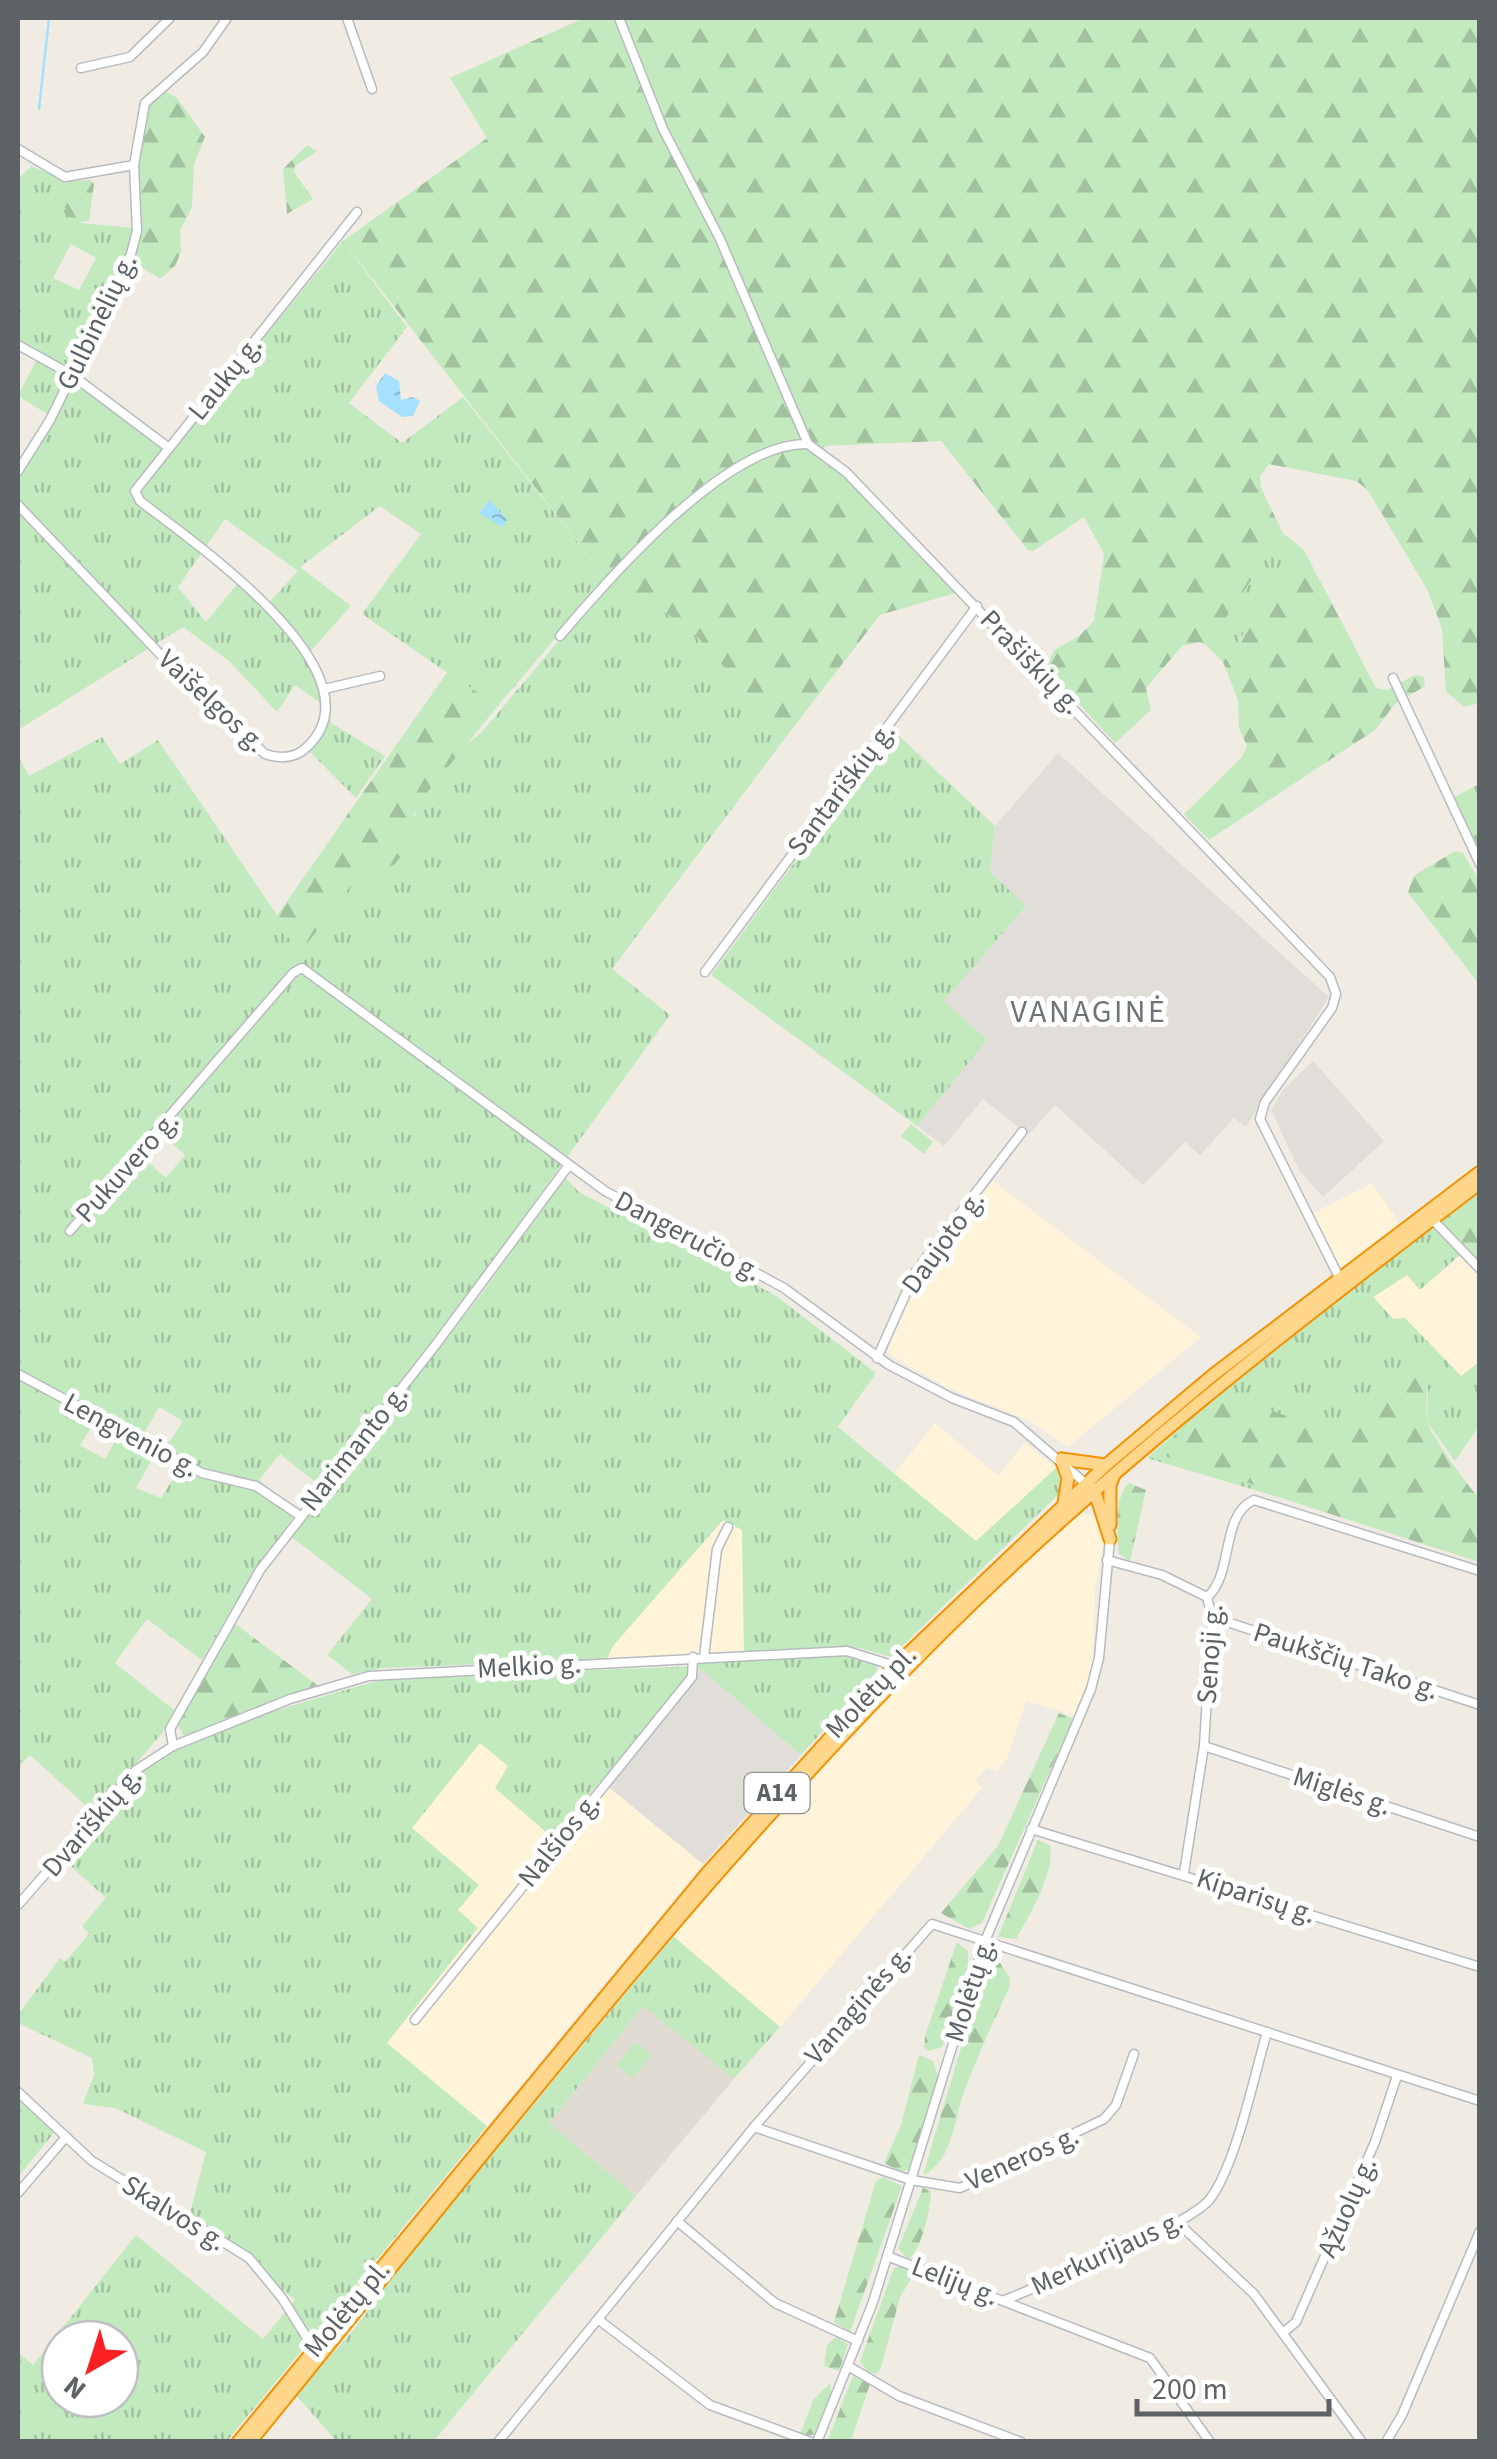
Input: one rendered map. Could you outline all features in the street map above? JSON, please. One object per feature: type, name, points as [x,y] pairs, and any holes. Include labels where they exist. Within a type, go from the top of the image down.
[{"type":"highway","points":[[1106,1517],[1086,1487],[1214,1375],[1480,1172]]},
{"type":"highway","points":[[1061,1459],[1107,1469],[1480,1182]]},
{"type":"highway","points":[[1061,1459],[1068,1478],[1068,1507],[1106,1517]]},
{"type":"highway","points":[[1107,1469],[1110,1485],[1106,1517],[1110,1539]]},
{"type":"highway","name":"Molėtų pl.","points":[[250,2442],[756,1830],[932,1642],[1086,1487]]},
{"type":"highway","name":"Molėtų pl.","points":[[238,2442],[708,1872],[896,1666],[1068,1507]]},
{"type":"street","points":[[81,68],[130,57],[170,18]]},
{"type":"street","name":"Gulbinėlių g.","points":[[18,471],[72,375],[135,243],[134,164],[146,102],[203,52],[227,18]]},
{"type":"street","points":[[347,18],[372,89]]},
{"type":"street","name":"Prašiškių g.","points":[[619,18],[664,129],[720,239],[808,444],[832,459],[977,606],[1330,976],[1336,994],[1332,1008],[1265,1102],[1260,1119],[1340,1279]]},
{"type":"street","points":[[18,149],[64,177],[134,164]]},
{"type":"street","name":"Laukų g.","points":[[18,345],[72,375],[169,448],[356,212]]},
{"type":"street","points":[[560,636],[628,556],[742,464],[774,447],[808,444]]},
{"type":"street","points":[[169,448],[136,489],[136,498],[251,590],[300,644],[324,689],[380,676]]},
{"type":"street","name":"Vaišelgos g.","points":[[18,505],[160,654],[265,754],[292,757],[312,742],[326,714],[324,689]]},
{"type":"street","name":"Santariškių g.","points":[[705,972],[977,606]]},
{"type":"street","points":[[1393,678],[1480,864]]},
{"type":"street","name":"Pukuvero g.","points":[[70,1231],[293,973],[302,968]]},
{"type":"street","name":"Dangeručio g.","points":[[302,968],[569,1164],[648,1216],[784,1288],[878,1358],[952,1398],[1014,1422],[1061,1459],[1086,1487]]},
{"type":"street","name":"Daujoto g.","points":[[878,1358],[916,1271],[1022,1132]]},
{"type":"street","name":"Narimanto g.","points":[[172,1746],[168,1734],[178,1713],[247,1589],[569,1164]]},
{"type":"street","points":[[1432,1219],[1480,1269]]},
{"type":"street","name":"Lengvenio g.","points":[[18,1374],[202,1474],[256,1486],[299,1516]]},
{"type":"street","name":"Senoji g.","points":[[1184,1873],[1204,1746],[1212,1618],[1207,1597],[1217,1586],[1242,1509],[1254,1500],[1480,1571]]},
{"type":"street","points":[[704,1656],[717,1549],[728,1527]]},
{"type":"street","name":"Molėtų g.","points":[[814,2442],[858,2341],[985,1941],[1096,1676],[1110,1539]]},
{"type":"street","points":[[1107,1560],[1162,1575],[1207,1597]]},
{"type":"street","name":"Paukščių Tako g.","points":[[1212,1618],[1480,1704]]},
{"type":"street","name":"Melkio g.","points":[[172,1746],[290,1699],[369,1676],[847,1651],[896,1666]]},
{"type":"street","name":"Nalšios g.","points":[[415,2020],[692,1676],[693,1657]]},
{"type":"street","name":"Dvariškių g.","points":[[18,1905],[142,1764],[172,1746]]},
{"type":"street","name":"Miglės g.","points":[[1204,1746],[1480,1836]]},
{"type":"street","name":"Kiparisų g.","points":[[1031,1829],[1480,1967]]},
{"type":"street","name":"Vanaginės g.","points":[[498,2442],[754,2127],[928,1926],[937,1924],[1480,2101]]},
{"type":"street","name":"Merkurijaus g.","points":[[1004,2300],[1204,2206],[1215,2191],[1267,2032]]},
{"type":"street","name":"Veneros g.","points":[[754,2127],[911,2180],[960,2188],[1090,2128],[1113,2110],[1134,2054]]},
{"type":"street","name":"Ąžuolų g.","points":[[1285,2331],[1296,2322],[1353,2196],[1397,2076]]},
{"type":"street","name":"Skalvos g.","points":[[18,2092],[118,2180],[249,2258],[272,2283],[314,2349]]},
{"type":"street","points":[[18,2193],[66,2137]]},
{"type":"street","points":[[677,2220],[781,2307],[858,2341]]},
{"type":"street","points":[[1177,2222],[1238,2276],[1285,2331],[1362,2442]]},
{"type":"street","points":[[1386,2442],[1402,2416],[1480,2232]]},
{"type":"street","name":"Lelijų g.","points":[[887,2256],[1150,2358],[1210,2442]]},
{"type":"street","points":[[599,2320],[710,2405],[814,2442]]},
{"type":"street","points":[[848,2366],[899,2396],[1021,2442]]},
{"type":"shaded area","points":[[1058,753],[1329,997],[1246,1127],[1234,1118],[1200,1155],[1185,1142],[1143,1185],[1055,1105],[1028,1135],[983,1099],[944,1146],[917,1126],[986,1040],[944,1001],[1025,907],[990,872],[995,826]]},
{"type":"shaded area","points":[[1313,1061],[1384,1141],[1323,1197],[1299,1170],[1271,1110],[1283,1090]]},
{"type":"shaded area","points":[[993,1181],[1201,1337],[1068,1447],[1030,1421],[946,1387],[887,1353],[917,1279]]},
{"type":"shaded area","points":[[1372,1183],[1401,1225],[1339,1270],[1310,1215]]},
{"type":"shaded area","points":[[1461,1255],[1479,1271],[1479,1362],[1461,1376],[1405,1319],[1393,1319],[1373,1297],[1408,1275],[1420,1289]]},
{"type":"shaded area","points":[[935,1423],[998,1476],[1025,1443],[1056,1468],[977,1542],[894,1474]]},
{"type":"shaded area","points":[[1082,1513],[1101,1519],[1104,1536],[1095,1591],[1093,1671],[1076,1716],[1026,1701],[1007,1759],[997,1771],[987,1768],[975,1781],[982,1788],[780,2027],[673,1936],[848,1734],[980,1602]]},
{"type":"shaded area","points":[[722,1520],[742,1530],[744,1652],[607,1659],[613,1646]]},
{"type":"shaded area","points":[[697,1666],[801,1755],[703,1864],[600,1780]]},
{"type":"shaded area","points":[[480,1743],[509,1766],[552,1838],[600,1780],[703,1864],[487,2126],[387,2043],[477,1928],[457,1910],[478,1885],[412,1828]]},
{"type":"shaded area","points":[[644,2005],[734,2079],[636,2196],[549,2123]]},
{"type":"green space","points":[[584,18],[1479,18],[1479,703],[1465,707],[1446,692],[1442,629],[1427,589],[1367,489],[1356,481],[1269,464],[1260,476],[1261,488],[1283,533],[1207,646],[1200,642],[1182,646],[1146,688],[1151,710],[1115,743],[1046,668],[1054,650],[1079,636],[1094,621],[1104,554],[1084,517],[1033,551],[1028,550],[941,441],[825,446],[822,455],[959,592],[880,615],[786,737],[694,633],[611,573],[606,578],[343,241],[487,138],[450,78]]},
{"type":"green space","points":[[162,89],[177,98],[205,137],[194,164],[192,207],[180,231],[181,252],[175,266],[160,279],[133,261],[137,240],[138,147],[149,106]]},
{"type":"green space","points":[[307,145],[317,151],[295,166],[294,172],[313,199],[287,214],[283,169]]},
{"type":"green space","points":[[31,166],[69,181],[65,183],[81,223],[134,228],[125,262],[49,415],[18,396],[39,355],[18,343],[18,179]],"holes":[[[71,244],[96,258],[79,290],[53,278]]]},
{"type":"green space","points":[[90,180],[94,184],[89,221],[75,222],[66,214],[62,186],[69,181]]},
{"type":"green space","points":[[343,241],[407,327],[349,403],[402,443],[463,397],[606,578],[497,707],[362,614],[421,534],[380,506],[300,567],[351,606],[308,654],[330,692],[331,723],[385,756],[356,798],[309,751],[325,728],[319,702],[295,685],[277,712],[229,661],[183,627],[18,730],[18,475],[72,382],[169,453]],"holes":[[[225,519],[298,571],[265,607],[237,584],[206,622],[178,587]]]},
{"type":"green space","points":[[1283,533],[1304,550],[1223,662],[1207,646]]},
{"type":"green space","points":[[1304,550],[1376,688],[1387,690],[1415,675],[1424,677],[1425,686],[1395,704],[1375,730],[1209,840],[1184,814],[1242,757],[1247,746],[1239,728],[1238,700],[1223,662]]},
{"type":"green space","points":[[614,575],[694,633],[786,737],[612,969],[670,1015],[465,1298],[319,1485],[280,1454],[259,1480],[298,1511],[255,1569],[202,1660],[147,1619],[115,1663],[174,1710],[162,1733],[94,1813],[30,1755],[18,1768],[18,756],[29,776],[102,737],[120,764],[158,740],[277,915],[271,924],[363,871],[416,818],[414,809],[467,744],[482,732]],"holes":[[[155,1129],[185,1155],[166,1178],[136,1152]],[[159,1407],[183,1421],[165,1448],[184,1461],[161,1498],[136,1488],[156,1453],[119,1434],[105,1459],[80,1445],[102,1411],[144,1434]]]},
{"type":"green space","points":[[448,671],[497,707],[414,809],[414,815],[425,826],[394,865],[362,871],[303,949],[271,924]]},
{"type":"green space","points":[[893,730],[995,826],[990,872],[1026,906],[944,1001],[987,1040],[917,1126],[711,975]]},
{"type":"green space","points":[[1479,784],[1479,858],[1451,799]]},
{"type":"green space","points":[[1455,851],[1463,853],[1479,880],[1479,984],[1408,893],[1413,876]]},
{"type":"green space","points":[[911,1124],[933,1142],[924,1154],[901,1136]]},
{"type":"green space","points":[[565,1178],[579,1192],[775,1295],[876,1373],[838,1427],[976,1541],[1056,1468],[1063,1477],[1062,1491],[891,1657],[860,1648],[744,1652],[742,1530],[723,1520],[613,1646],[607,1659],[383,1668],[352,1674],[327,1655],[372,1599],[289,1535],[479,1297]]},
{"type":"green space","points":[[1479,1191],[1479,1265],[1439,1222]]},
{"type":"green space","points":[[1439,1222],[1479,1271],[1460,1255],[1420,1290],[1407,1275],[1373,1297],[1393,1319],[1405,1318],[1461,1376],[1479,1362],[1479,1426],[1455,1461],[1427,1422],[1428,1389],[1398,1371],[1278,1497],[1147,1458],[1209,1402]]},
{"type":"green space","points":[[1398,1370],[1412,1372],[1426,1382],[1428,1424],[1479,1497],[1479,1562],[1278,1497]]},
{"type":"green space","points":[[1228,1395],[1324,1429],[1323,1440],[1267,1489],[1167,1457],[1165,1448],[1220,1397]]},
{"type":"green space","points":[[1129,1483],[1146,1490],[1130,1561],[1119,1554],[1117,1527],[1120,1498]]},
{"type":"green space","points":[[234,1623],[317,1685],[189,1736],[183,1735],[178,1725]]},
{"type":"green space","points":[[848,1654],[877,1662],[877,1671],[801,1755],[697,1666],[702,1662]]},
{"type":"green space","points":[[697,1666],[553,1838],[495,1788],[508,1766],[480,1743],[412,1828],[479,1885],[458,1910],[478,1928],[387,2043],[487,2126],[227,2441],[18,2441],[18,2353],[33,2365],[40,2356],[40,2419],[140,2419],[140,2319],[69,2319],[136,2235],[263,2339],[295,2300],[190,2213],[206,2152],[115,2108],[83,2104],[94,2075],[92,2058],[18,2023],[18,2015],[60,1958],[65,1962],[89,1934],[82,1926],[106,1898],[64,1860],[156,1757],[266,1713],[387,1678]]},
{"type":"green space","points":[[1059,1713],[1072,1718],[1070,1726],[982,1923],[969,1929],[941,1913],[998,1846]]},
{"type":"green space","points":[[1038,1840],[1050,1845],[1051,1856],[1040,1893],[1016,1939],[998,1937]]},
{"type":"green space","points":[[673,1936],[780,2027],[734,2079],[643,2006],[549,2123],[636,2196],[434,2441],[336,2441],[294,2393],[350,2334],[376,2295]]},
{"type":"green space","points":[[957,1942],[968,1951],[968,1967],[942,2047],[929,2051],[924,2048],[925,2036]]},
{"type":"green space","points":[[996,1957],[1010,1978],[1009,1988],[969,2079],[947,2150],[933,2169],[923,2175],[988,1958]]},
{"type":"green space","points":[[636,2042],[652,2055],[632,2078],[616,2065]]},
{"type":"green space","points":[[919,2055],[933,2061],[938,2076],[909,2169],[901,2172],[884,2163],[901,2125]]},
{"type":"green space","points":[[18,2094],[57,2129],[18,2177]]},
{"type":"green space","points":[[883,2177],[902,2186],[850,2332],[834,2322],[876,2181]]},
{"type":"green space","points":[[923,2188],[931,2191],[927,2218],[917,2248],[908,2259],[898,2249]]},
{"type":"green space","points":[[905,2266],[912,2277],[900,2297],[881,2368],[877,2374],[868,2372],[860,2361],[894,2268]]},
{"type":"green space","points":[[836,2337],[848,2344],[839,2371],[824,2366],[827,2345]]},
{"type":"green space","points":[[853,2376],[870,2384],[851,2441],[827,2442]]},
{"type":"green space","points":[[830,2383],[832,2395],[816,2434],[806,2436],[801,2432],[813,2400]]},
{"type":"water","points":[[385,373],[399,381],[401,400],[413,397],[420,401],[413,416],[402,417],[379,401],[376,386]]},
{"type":"water","points":[[490,500],[507,520],[502,527],[479,513]]},
{"type":"waterway","points":[[39,109],[49,18]]},
{"type":"district","name":"VANAGINĖ","points":[[1089,1012]]}]
